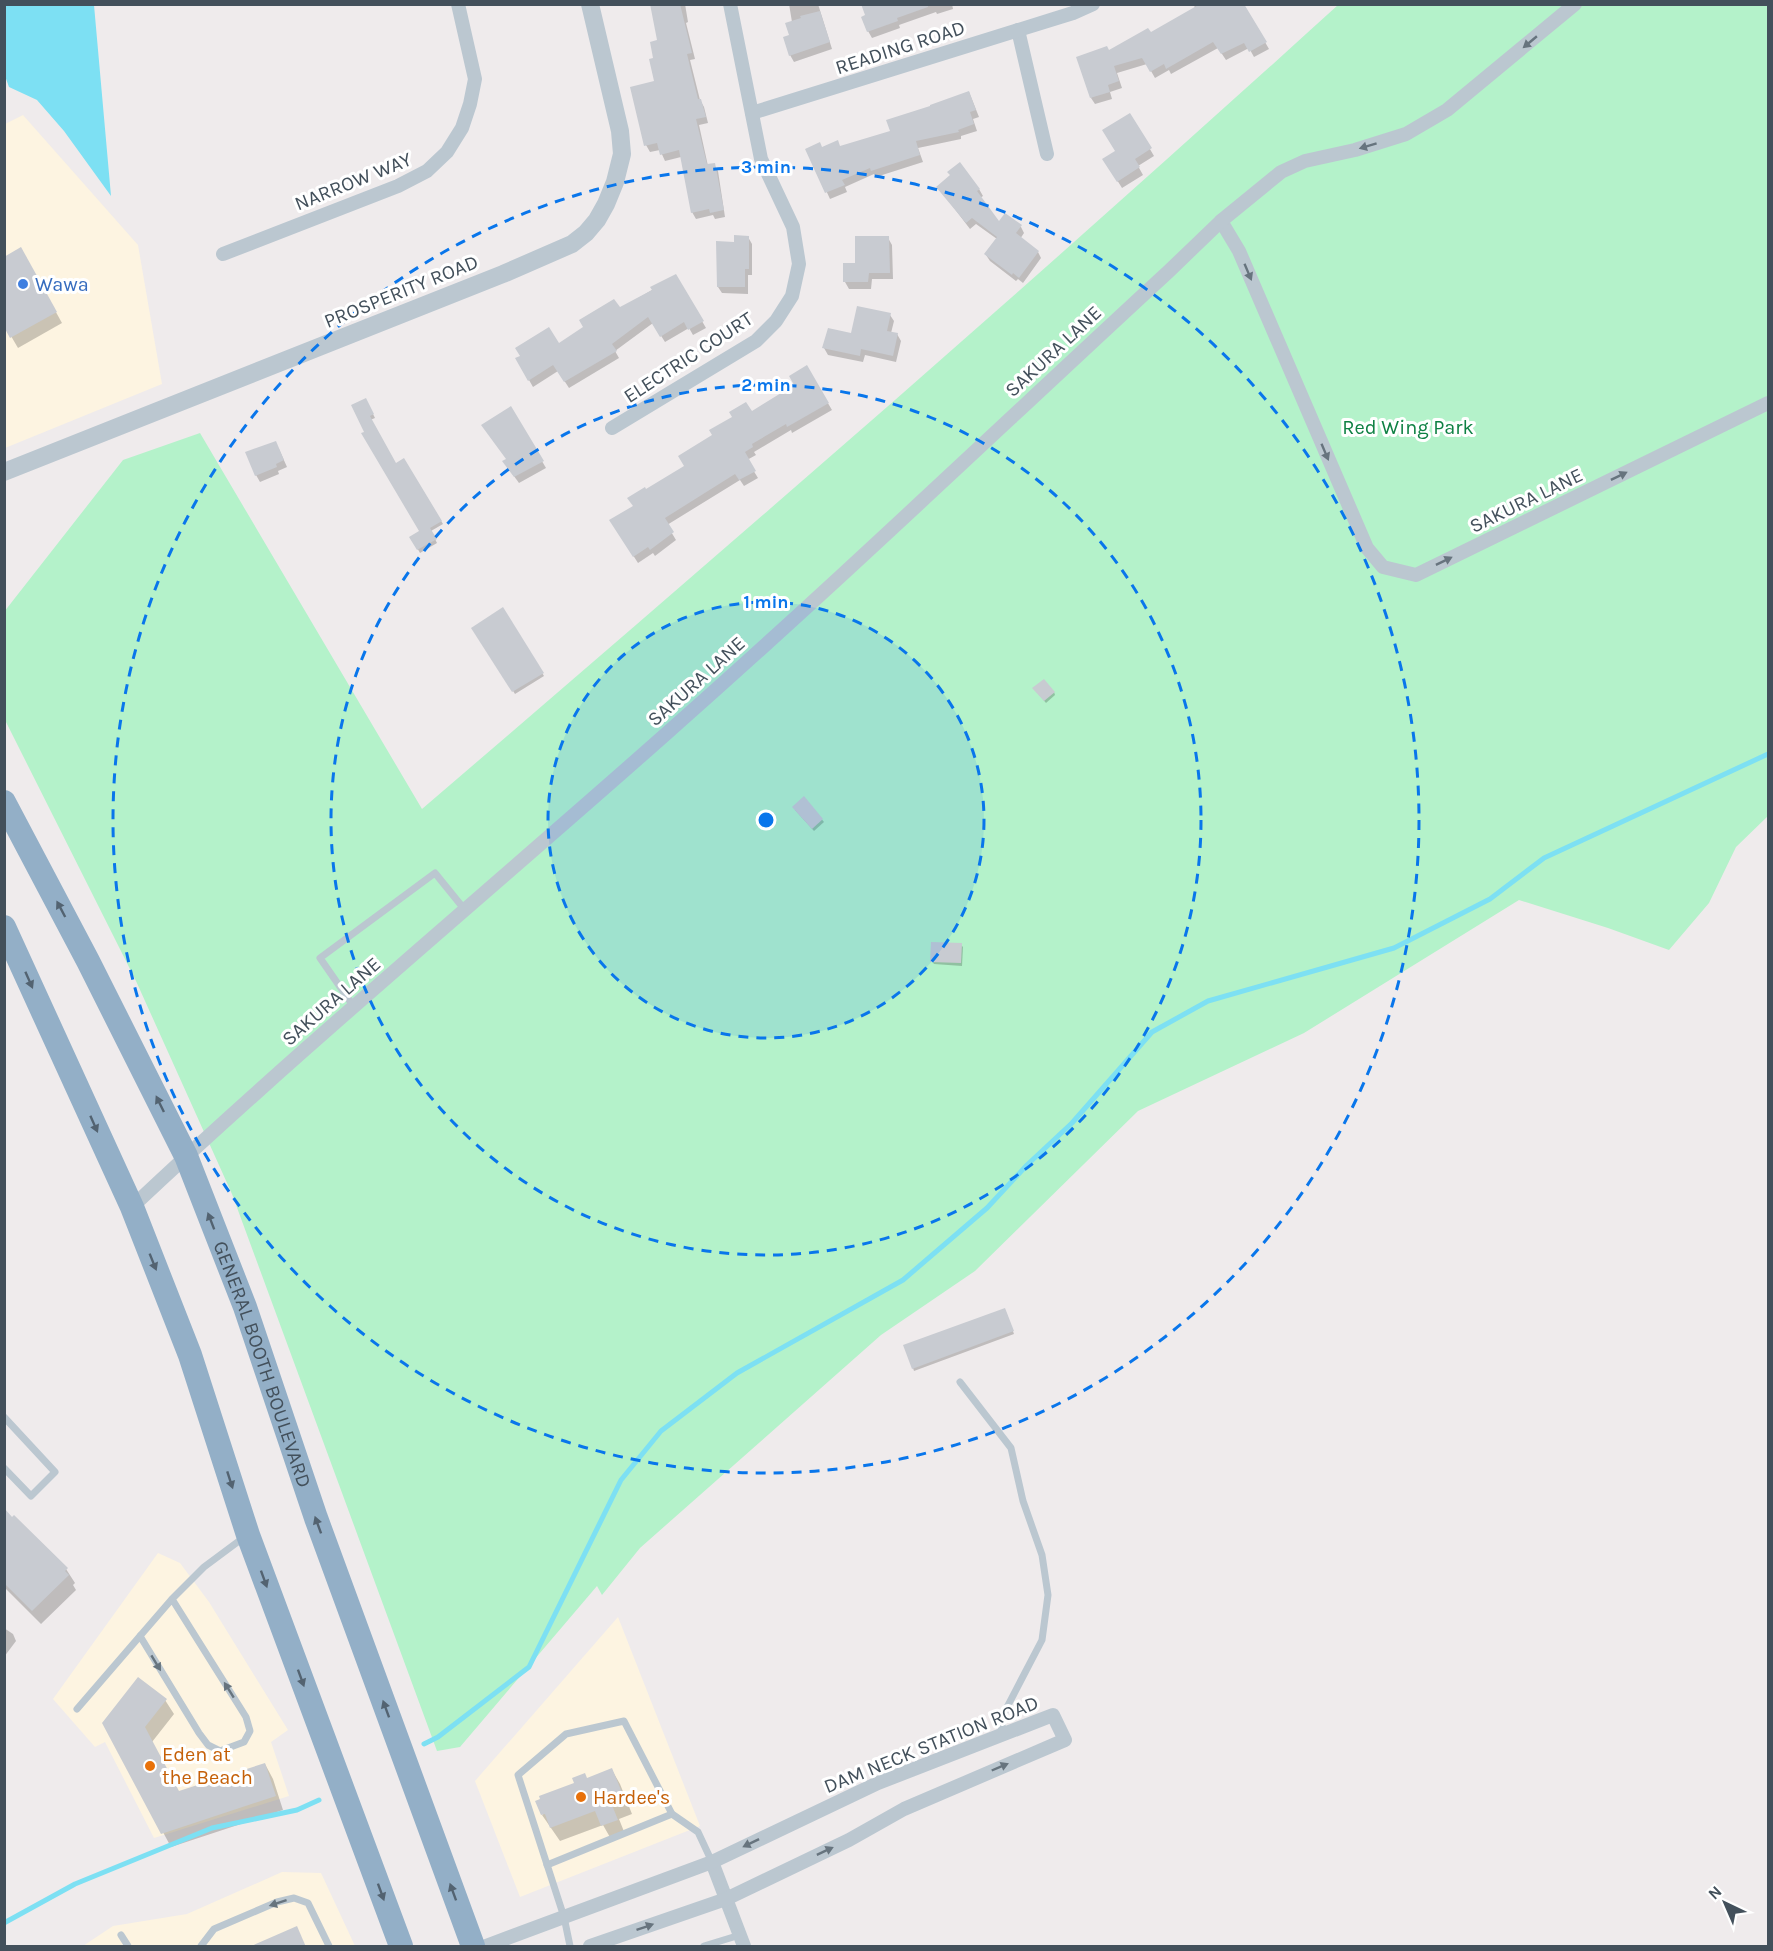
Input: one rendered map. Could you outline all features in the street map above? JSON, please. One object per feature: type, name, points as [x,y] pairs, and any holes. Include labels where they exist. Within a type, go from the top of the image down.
[{"type":"highway","name":"GENERAL BOOTH BOULEVARD","points":[[4,802],[88,961],[186,1156],[245,1307],[316,1518],[473,1947]]},
{"type":"highway","points":[[4,927],[132,1207],[190,1355],[248,1535],[401,1947]]},
{"type":"street","name":"NARROW WAY","points":[[223,254],[398,186],[427,171],[447,152],[462,128],[475,79],[459,4]]},
{"type":"street","name":"PROSPERITY ROAD","points":[[4,472],[503,274],[573,244],[597,220],[606,204],[622,154],[620,131],[590,4]]},
{"type":"street","name":"ELECTRIC COURT","points":[[612,428],[756,341],[776,321],[792,296],[799,264],[793,227],[761,159],[730,4]]},
{"type":"street","name":"READING ROAD","points":[[752,113],[1073,13],[1093,4]]},
{"type":"street","name":"SAKURA LANE","points":[[132,1207],[354,1007],[669,731],[1221,221],[1281,172],[1305,161],[1355,150],[1406,134],[1446,110],[1575,4]]},
{"type":"street","points":[[1018,30],[1047,154]]},
{"type":"street","name":"SAKURA LANE","points":[[1221,221],[1239,251],[1367,548],[1383,567],[1416,575],[1768,403]]},
{"type":"street","name":"DAM NECK STATION ROAD","points":[[486,1947],[712,1862],[878,1783],[1053,1715],[1065,1740],[904,1809],[849,1840],[726,1899],[590,1947]]},
{"type":"street","points":[[712,1862],[742,1941]]},
{"type":"lane","points":[[354,1007],[320,958],[435,873],[465,910]]},
{"type":"lane","points":[[960,1382],[1011,1448],[1023,1501],[1042,1556],[1048,1596],[1042,1640],[1005,1711],[1000,1736]]},
{"type":"lane","points":[[4,1417],[56,1472],[31,1496],[4,1468]]},
{"type":"lane","points":[[77,1709],[171,1599],[204,1567],[248,1535]]},
{"type":"lane","points":[[140,1636],[208,1745],[220,1751],[244,1742],[250,1731],[246,1716],[171,1599]]},
{"type":"lane","points":[[570,1947],[564,1917],[518,1775],[566,1734],[624,1721],[672,1814],[698,1832],[712,1862]]},
{"type":"lane","points":[[547,1865],[672,1814]]},
{"type":"lane","points":[[201,1947],[214,1929],[277,1902],[294,1898],[308,1903],[328,1947]]},
{"type":"lane","points":[[121,1935],[128,1947]]},
{"type":"lane","points":[[704,1947],[742,1941]]},
{"type":"shaded area","points":[[23,115],[138,245],[162,384],[5,448],[5,124]]},
{"type":"shaded area","points":[[158,1553],[180,1563],[209,1602],[288,1730],[271,1742],[289,1796],[154,1838],[105,1742],[95,1747],[53,1699]]},
{"type":"shaded area","points":[[618,1617],[700,1826],[520,1897],[475,1781]]},
{"type":"shaded area","points":[[282,1872],[321,1873],[355,1946],[83,1946],[113,1926],[187,1914]]},
{"type":"green space","name":"Red Wing Park","points":[[1338,5],[1768,5],[1768,816],[1736,847],[1709,903],[1669,950],[1519,900],[1304,1033],[1138,1111],[975,1271],[881,1335],[640,1548],[602,1595],[597,1586],[460,1747],[437,1751],[232,1194],[136,981],[5,720],[4,612],[123,460],[200,433],[422,809],[1112,209]]},
{"type":"water","points":[[5,4],[94,5],[111,196],[64,131],[37,100],[9,87],[5,76]]},
{"type":"building","points":[[650,4],[680,4],[692,53],[687,54],[698,99],[701,99],[706,117],[696,119],[707,164],[715,163],[724,210],[710,213],[709,209],[691,213],[679,150],[660,155],[657,143],[644,146],[630,87],[654,81],[649,59],[653,58],[650,42],[657,40]]},
{"type":"building","points":[[861,4],[928,4],[928,7],[867,32],[861,17],[865,15]]},
{"type":"building","points":[[1200,4],[1244,4],[1267,42],[1249,52],[1244,43],[1221,54],[1213,42],[1166,69],[1164,64],[1150,72],[1142,58],[1114,66],[1119,81],[1108,85],[1110,92],[1090,98],[1076,57],[1107,46],[1109,50],[1148,28],[1151,32]]},
{"type":"building","points":[[820,11],[830,42],[789,56],[783,37],[789,35],[785,23]]},
{"type":"building","points":[[969,91],[976,110],[970,112],[974,124],[958,130],[959,132],[916,141],[920,155],[871,171],[870,168],[842,180],[845,185],[825,193],[805,149],[820,142],[822,147],[838,140],[840,146],[890,131],[886,120]]},
{"type":"building","points":[[1130,113],[1152,148],[1135,159],[1140,167],[1117,182],[1102,159],[1115,151],[1102,130]]},
{"type":"building","points":[[960,162],[980,189],[977,191],[999,221],[1005,213],[1022,225],[1016,233],[1039,251],[1019,278],[984,254],[997,237],[972,218],[966,223],[936,187],[950,175],[947,172]]},
{"type":"building","points":[[734,235],[749,236],[749,269],[745,269],[745,287],[717,287],[716,241],[734,242]]},
{"type":"building","points":[[855,236],[889,236],[890,273],[869,273],[868,282],[843,282],[843,263],[855,263]]},
{"type":"building","name":"Wawa","points":[[21,247],[57,312],[10,338],[4,327],[4,257]]},
{"type":"building","points":[[676,274],[704,321],[688,330],[684,322],[660,337],[648,317],[612,344],[617,351],[564,382],[553,365],[528,381],[515,358],[520,356],[515,348],[549,327],[559,343],[583,327],[579,320],[614,299],[620,307],[652,290],[650,287]]},
{"type":"building","points":[[857,306],[891,313],[887,331],[898,333],[893,356],[861,349],[860,356],[822,348],[828,328],[851,333]]},
{"type":"building","points":[[807,365],[829,403],[752,444],[753,447],[745,452],[756,471],[739,480],[735,474],[665,518],[674,532],[650,550],[648,547],[633,557],[609,520],[633,506],[627,498],[684,466],[678,456],[712,435],[709,430],[732,417],[729,412],[746,402],[752,411],[794,385],[789,376]]},
{"type":"building","points":[[366,398],[374,414],[370,416],[396,463],[404,458],[442,521],[430,528],[437,539],[417,550],[409,537],[419,531],[361,433],[364,432],[351,405]]},
{"type":"building","points":[[511,406],[544,461],[514,477],[502,461],[506,459],[481,425]]},
{"type":"building","points":[[276,441],[284,460],[276,464],[277,467],[255,476],[245,452]]},
{"type":"building","points":[[503,607],[544,673],[512,692],[471,628]]},
{"type":"building","points":[[1044,679],[1055,692],[1044,701],[1032,688]]},
{"type":"building","points":[[804,796],[823,819],[812,829],[792,807]]},
{"type":"building","points":[[931,942],[962,943],[961,963],[930,962]]},
{"type":"building","points":[[1005,1308],[1014,1331],[912,1369],[903,1345]]},
{"type":"building","points":[[4,1508],[68,1568],[65,1571],[69,1575],[32,1611],[4,1583]]},
{"type":"building","points":[[138,1677],[167,1699],[145,1727],[179,1791],[265,1763],[276,1796],[161,1834],[102,1723]]},
{"type":"building","name":"Hardee's","points":[[612,1768],[625,1800],[612,1805],[618,1820],[601,1826],[595,1811],[550,1828],[545,1814],[541,1815],[535,1801],[540,1799],[539,1796],[574,1783],[572,1778],[585,1773],[587,1778]]},
{"type":"building","points":[[297,1926],[306,1947],[249,1947]]},
{"type":"waterway","points":[[424,1744],[438,1737],[529,1667],[621,1480],[661,1431],[737,1373],[903,1280],[987,1208],[1027,1165],[1072,1123],[1152,1032],[1208,1001],[1394,948],[1490,899],[1544,858],[1768,754]]},
{"type":"waterway","points":[[4,1923],[75,1884],[212,1828],[297,1810],[319,1800]]},
{"type":"place","name":"Wawa","points":[[23,284]]},
{"type":"place","name":"Eden at the Beach","points":[[150,1766]]},
{"type":"place","name":"Hardee's","points":[[581,1797]]}]
